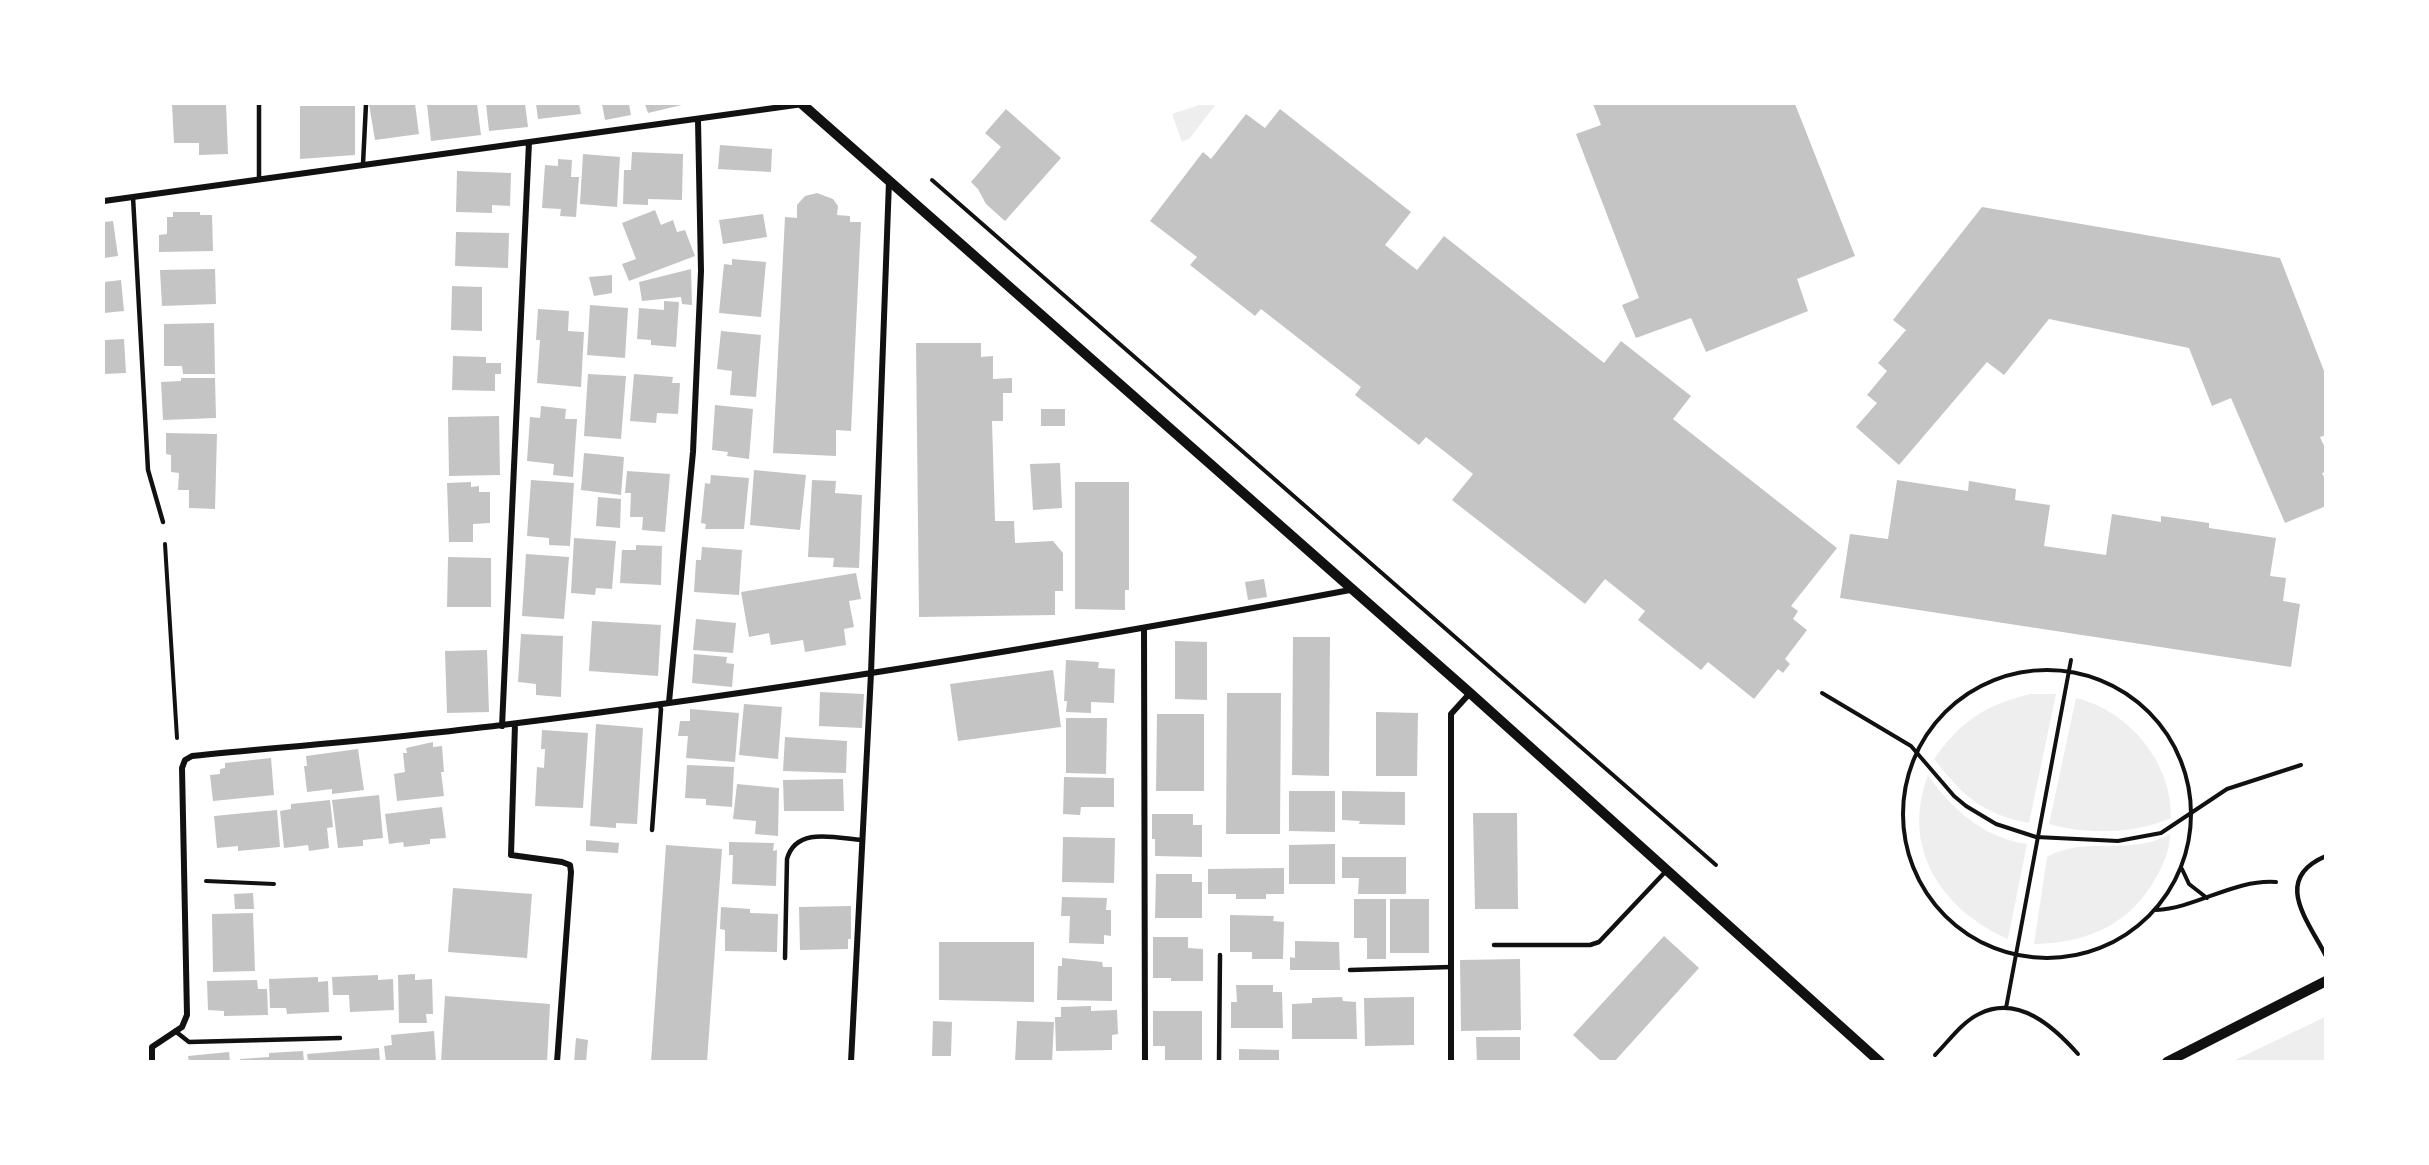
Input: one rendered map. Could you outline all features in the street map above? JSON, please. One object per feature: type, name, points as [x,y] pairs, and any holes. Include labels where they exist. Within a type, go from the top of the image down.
[{"type":"street","points":[[104,201],[802,104],[1350,590],[1470,693],[1880,1062]]},
{"type":"street","points":[[669,702],[693,452],[701,271],[698,120]]},
{"type":"street","points":[[502,726],[529,142]]},
{"type":"street","points":[[851,1062],[871,673],[889,179]]},
{"type":"street","points":[[152,1062],[152,1047],[185,1023],[186,1016],[182,768],[185,760],[192,756],[502,726],[659,704],[1144,629],[1350,590]]},
{"type":"street","points":[[1144,629],[1145,1062]]},
{"type":"street","points":[[1451,1062],[1451,714],[1470,693]]},
{"type":"street","points":[[515,724],[511,855],[562,861],[570,865],[571,872],[557,1062]]},
{"type":"street","points":[[2167,1062],[2325,981]]},
{"type":"lane","points":[[259,104],[260,179]]},
{"type":"lane","points":[[363,164],[366,104]]},
{"type":"lane","points":[[132,197],[148,470],[163,522]]},
{"type":"lane","points":[[652,830],[661,709],[659,704]]},
{"type":"lane","points":[[784,958],[787,859],[792,846],[802,838],[811,836],[862,840]]},
{"type":"lane","points":[[2325,856],[2302,869],[2297,882],[2297,895],[2305,917],[2325,956]]},
{"type":"lane","points":[[1494,945],[1590,945],[1599,942],[1667,870]]},
{"type":"lane","points":[[1220,955],[1220,1062]]},
{"type":"lane","points":[[1350,970],[1451,967]]},
{"type":"lane","points":[[175,1031],[189,1042],[340,1038]]},
{"type":"path","points":[[923,173],[1716,865]]},
{"type":"path","points":[[163,522],[178,748],[185,760]]},
{"type":"path","points":[[2006,1008],[2036,837],[2071,660]]},
{"type":"path","points":[[2048,670],[2080,674],[2110,684],[2138,702],[2160,724],[2178,752],[2188,782],[2192,813],[2189,842],[2181,868],[2155,910],[2129,933],[2104,946],[2077,955],[2050,958],[2015,954],[1993,947],[1967,933],[1944,914],[1926,891],[1912,864],[1905,836],[1903,806],[1908,777],[1917,751],[1935,722],[1959,700],[1986,683],[2017,673],[2048,670]]},
{"type":"path","points":[[1822,693],[1860,718],[1897,736],[1917,751],[1954,796],[1966,806],[1996,824],[2036,837],[2086,840],[2139,838],[2161,833],[2227,789],[2301,765]]},
{"type":"path","points":[[2181,868],[2188,884],[2207,898]]},
{"type":"path","points":[[184,881],[274,884]]},
{"type":"path","points":[[2155,910],[2180,908],[2261,881],[2297,882]]},
{"type":"path","points":[[1935,1055],[1977,1014],[1994,1008],[2014,1007],[2033,1015],[2058,1032],[2078,1054]]},
{"type":"shaded area","points":[[1202,104],[1216,104],[1190,138],[1182,142],[1172,114]]},
{"type":"shaded area","points":[[2030,694],[2056,694],[2029,823],[1986,809],[1964,793],[1934,759],[1954,734],[1975,716],[2000,704]]},
{"type":"shaded area","points":[[2076,698],[2113,714],[2144,742],[2164,777],[2171,818],[2142,827],[2111,831],[2080,830],[2049,824]]},
{"type":"shaded area","points":[[1928,775],[1947,799],[1970,820],[1997,836],[2027,844],[2008,939],[1984,927],[1964,911],[1946,894],[1933,874],[1924,851],[1919,827],[1921,802]]},
{"type":"shaded area","points":[[2170,834],[2166,855],[2158,874],[2135,906],[2122,918],[2090,935],[2054,943],[2034,944],[2047,857],[2077,847],[2139,844],[2155,841]]},
{"type":"shaded area","points":[[2325,1017],[2325,1061],[2233,1061]]},
{"type":"building","points":[[172,104],[226,104],[228,154],[199,155],[199,143],[174,143]]},
{"type":"building","points":[[369,104],[415,104],[419,134],[375,140]]},
{"type":"building","points":[[427,104],[477,104],[481,135],[431,141]]},
{"type":"building","points":[[486,104],[525,104],[528,127],[489,131]]},
{"type":"building","points":[[536,104],[579,104],[581,114],[538,119]]},
{"type":"building","points":[[602,104],[629,104],[631,115],[605,120]]},
{"type":"building","points":[[645,104],[686,104],[648,113]]},
{"type":"building","points":[[1593,104],[1795,104],[1855,256],[1797,279],[1808,311],[1706,352],[1691,318],[1636,338],[1622,305],[1639,298],[1576,134],[1601,125]]},
{"type":"building","points":[[300,106],[355,106],[355,155],[300,159]]},
{"type":"building","points":[[1006,109],[1061,158],[1005,221],[986,204],[978,189],[971,182],[1001,147],[985,133]]},
{"type":"building","points":[[1280,109],[1411,212],[1385,245],[1417,270],[1444,236],[1604,363],[1621,341],[1691,396],[1673,419],[1837,548],[1791,606],[1798,611],[1793,619],[1807,630],[1785,659],[1790,664],[1783,673],[1778,669],[1754,699],[1708,662],[1701,670],[1638,620],[1645,611],[1605,579],[1585,604],[1452,500],[1473,474],[1426,437],[1419,445],[1355,395],[1361,387],[1261,309],[1255,316],[1190,265],[1197,257],[1150,221],[1203,152],[1211,159],[1246,114],[1265,128]]},
{"type":"building","points":[[720,145],[772,149],[771,172],[718,169]]},
{"type":"building","points":[[632,152],[683,154],[682,200],[648,199],[648,205],[623,204],[624,170],[631,170]]},
{"type":"building","points":[[583,154],[620,157],[617,207],[580,204]]},
{"type":"building","points":[[558,159],[572,160],[571,177],[579,177],[576,217],[560,216],[561,209],[542,208],[545,165],[558,166]]},
{"type":"building","points":[[457,171],[511,173],[510,206],[492,205],[492,213],[456,212]]},
{"type":"building","points":[[817,193],[833,199],[838,206],[837,215],[850,216],[850,222],[861,222],[851,431],[836,430],[836,456],[773,453],[785,217],[797,218],[797,205],[805,196]]},
{"type":"building","points":[[1982,207],[2280,258],[2326,376],[2326,435],[2320,437],[2326,450],[2326,472],[2322,473],[2326,481],[2326,506],[2285,523],[2231,398],[2212,406],[2189,348],[2049,319],[2004,375],[1987,362],[1899,465],[1856,427],[1877,403],[1867,395],[1887,371],[1878,363],[1906,330],[1893,320]]},
{"type":"building","points":[[655,210],[661,225],[673,220],[677,232],[685,230],[695,256],[629,281],[622,264],[636,259],[622,223]]},
{"type":"building","points":[[173,212],[200,212],[200,215],[212,215],[213,251],[159,252],[159,235],[167,234],[167,217],[173,217]]},
{"type":"building","points":[[763,214],[767,237],[723,244],[719,220]]},
{"type":"building","points":[[113,221],[118,256],[104,258],[104,222]]},
{"type":"building","points":[[456,232],[509,233],[508,268],[455,266]]},
{"type":"building","points":[[732,259],[766,262],[761,317],[719,313],[724,264],[732,265]]},
{"type":"building","points":[[215,269],[216,304],[162,306],[160,270]]},
{"type":"building","points":[[691,269],[692,305],[682,304],[681,297],[642,301],[639,282]]},
{"type":"building","points":[[612,275],[612,293],[594,296],[589,277]]},
{"type":"building","points":[[121,280],[124,311],[104,313],[104,282]]},
{"type":"building","points":[[452,286],[482,287],[482,331],[451,330]]},
{"type":"building","points":[[664,301],[679,302],[676,347],[651,345],[651,340],[637,339],[639,308],[664,310]]},
{"type":"building","points":[[590,305],[628,308],[625,358],[587,355]]},
{"type":"building","points":[[538,309],[569,311],[568,331],[584,332],[581,387],[537,383],[540,340],[536,340]]},
{"type":"building","points":[[214,323],[215,374],[183,374],[182,366],[164,366],[164,324]]},
{"type":"building","points":[[721,331],[761,335],[756,397],[730,395],[732,371],[717,369]]},
{"type":"building","points":[[124,339],[126,373],[104,374],[104,340]]},
{"type":"building","points":[[916,343],[981,343],[981,357],[993,356],[993,379],[1012,378],[1012,393],[1003,393],[1003,421],[992,421],[995,521],[1014,521],[1015,543],[1053,541],[1063,553],[1063,591],[1055,591],[1055,615],[919,617]]},
{"type":"building","points":[[453,356],[486,357],[486,363],[501,363],[501,374],[495,374],[495,391],[452,390]]},
{"type":"building","points":[[588,374],[626,376],[621,439],[584,436]]},
{"type":"building","points":[[634,374],[673,377],[672,383],[680,383],[678,414],[657,413],[656,423],[630,421]]},
{"type":"building","points":[[181,378],[215,378],[216,418],[163,420],[161,382],[181,381]]},
{"type":"building","points":[[715,405],[753,409],[749,459],[727,456],[728,452],[712,450]]},
{"type":"building","points":[[541,406],[566,409],[565,419],[577,419],[573,477],[553,475],[554,464],[527,461],[530,417],[540,418]]},
{"type":"building","points":[[1041,409],[1065,409],[1065,426],[1041,426]]},
{"type":"building","points":[[499,416],[500,475],[449,476],[448,417]]},
{"type":"building","points":[[166,433],[217,434],[215,509],[189,508],[189,490],[178,490],[179,473],[171,472],[171,455],[166,454]]},
{"type":"building","points":[[584,453],[624,457],[621,495],[581,490]]},
{"type":"building","points":[[1060,463],[1062,508],[1033,510],[1030,464]]},
{"type":"building","points":[[754,470],[806,475],[800,530],[750,525]]},
{"type":"building","points":[[627,471],[670,474],[665,532],[642,530],[643,517],[630,517],[631,493],[625,493]]},
{"type":"building","points":[[711,475],[749,478],[744,529],[705,529],[706,524],[701,523],[705,483],[710,484]]},
{"type":"building","points":[[531,480],[574,483],[570,546],[549,545],[549,538],[527,536]]},
{"type":"building","points":[[812,480],[836,481],[835,493],[862,495],[859,568],[833,567],[834,558],[808,557]]},
{"type":"building","points":[[1897,480],[1968,491],[1969,481],[2016,489],[2015,500],[2050,505],[2044,546],[2106,555],[2112,514],[2161,522],[2161,516],[2209,523],[2209,528],[2276,538],[2270,576],[2286,578],[2283,601],[2300,604],[2291,667],[1840,598],[1850,534],[1888,539]]},
{"type":"building","points":[[471,482],[471,487],[479,486],[479,492],[490,492],[490,523],[473,524],[473,542],[449,542],[447,483]]},
{"type":"building","points":[[1075,482],[1129,482],[1129,590],[1125,590],[1125,610],[1075,609]]},
{"type":"building","points":[[598,497],[621,499],[620,528],[596,526]]},
{"type":"building","points":[[574,538],[616,541],[612,589],[596,588],[595,595],[571,593]]},
{"type":"building","points":[[636,545],[662,546],[661,585],[620,583],[622,550],[636,550]]},
{"type":"building","points":[[702,547],[742,550],[739,595],[694,592],[696,560],[701,560]]},
{"type":"building","points":[[526,554],[569,557],[564,619],[522,616]]},
{"type":"building","points":[[448,557],[491,558],[491,607],[447,607]]},
{"type":"building","points":[[856,573],[861,599],[849,601],[854,627],[844,629],[846,645],[805,652],[803,640],[771,645],[769,633],[749,637],[741,592]]},
{"type":"building","points":[[1264,579],[1267,597],[1248,600],[1245,582]]},
{"type":"building","points":[[696,619],[736,623],[733,653],[693,650]]},
{"type":"building","points":[[592,621],[661,625],[658,676],[589,671]]},
{"type":"building","points":[[521,634],[563,636],[561,697],[536,695],[536,684],[518,682]]},
{"type":"building","points":[[1293,637],[1330,637],[1329,776],[1292,775]]},
{"type":"building","points":[[1175,641],[1207,642],[1207,700],[1175,699]]},
{"type":"building","points":[[487,650],[489,712],[447,713],[445,651]]},
{"type":"building","points":[[694,654],[727,657],[726,663],[734,664],[732,687],[692,683]]},
{"type":"building","points":[[1066,660],[1099,662],[1098,668],[1115,669],[1114,703],[1091,702],[1091,713],[1066,712],[1067,701],[1064,701]]},
{"type":"building","points":[[1053,670],[1061,727],[958,741],[950,684]]},
{"type":"building","points":[[820,692],[864,694],[862,728],[819,726]]},
{"type":"building","points":[[1227,693],[1281,693],[1280,834],[1226,834]]},
{"type":"building","points":[[744,704],[782,707],[778,759],[739,755]]},
{"type":"building","points":[[690,709],[739,713],[735,762],[686,758],[688,736],[678,736],[680,721],[690,721]]},
{"type":"building","points":[[1376,712],[1418,713],[1417,776],[1376,776]]},
{"type":"building","points":[[1157,714],[1204,714],[1204,791],[1156,791]]},
{"type":"building","points":[[1066,718],[1107,718],[1106,774],[1066,773]]},
{"type":"building","points":[[596,724],[643,728],[637,824],[616,823],[616,828],[590,826]]},
{"type":"building","points":[[542,730],[588,733],[583,808],[535,806],[537,767],[544,768],[545,749],[541,749]]},
{"type":"building","points":[[785,737],[847,741],[846,773],[783,771]]},
{"type":"building","points":[[433,742],[433,747],[442,746],[444,772],[441,772],[444,796],[397,801],[394,774],[405,772],[403,753],[407,753],[406,748]]},
{"type":"building","points":[[358,749],[364,790],[332,794],[332,789],[307,792],[304,766],[307,766],[306,756]]},
{"type":"building","points":[[271,758],[274,795],[213,801],[210,775],[220,774],[220,769],[225,768],[225,763]]},
{"type":"building","points":[[687,765],[734,767],[732,807],[706,805],[706,799],[685,798]]},
{"type":"building","points":[[1064,777],[1114,778],[1114,807],[1081,807],[1080,815],[1063,814]]},
{"type":"building","points":[[843,779],[844,811],[784,811],[783,780]]},
{"type":"building","points":[[737,784],[779,788],[778,836],[755,834],[756,821],[733,819]]},
{"type":"building","points":[[1289,791],[1335,791],[1335,832],[1289,831]]},
{"type":"building","points":[[1342,791],[1405,792],[1405,825],[1359,824],[1360,821],[1342,820]]},
{"type":"building","points":[[379,795],[383,838],[363,840],[363,846],[338,848],[332,800]]},
{"type":"building","points":[[330,800],[333,827],[327,828],[329,848],[309,851],[308,845],[284,848],[280,811],[291,809],[291,804]]},
{"type":"building","points":[[442,807],[446,838],[430,839],[430,844],[404,847],[403,842],[389,844],[385,814]]},
{"type":"building","points":[[277,810],[280,847],[238,851],[238,846],[217,848],[214,816]]},
{"type":"building","points":[[1473,813],[1517,813],[1518,909],[1475,909]]},
{"type":"building","points":[[1152,814],[1193,814],[1193,825],[1202,825],[1202,857],[1155,856]]},
{"type":"building","points":[[1063,837],[1115,838],[1114,883],[1062,882]]},
{"type":"building","points":[[586,840],[619,843],[618,853],[586,851]]},
{"type":"building","points":[[729,842],[774,843],[773,851],[777,850],[776,886],[732,884],[733,855],[729,855]]},
{"type":"building","points":[[1335,844],[1335,884],[1289,884],[1289,845]]},
{"type":"building","points":[[666,845],[722,849],[707,1062],[651,1062]]},
{"type":"building","points":[[1342,857],[1406,857],[1406,894],[1358,894],[1359,878],[1342,878]]},
{"type":"building","points":[[1284,868],[1284,894],[1266,894],[1266,899],[1236,899],[1236,894],[1208,894],[1208,869]]},
{"type":"building","points":[[1156,874],[1192,874],[1192,882],[1202,882],[1202,918],[1155,918]]},
{"type":"building","points":[[453,888],[532,894],[527,958],[448,952]]},
{"type":"building","points":[[253,893],[254,909],[235,909],[234,894]]},
{"type":"building","points":[[1062,897],[1107,898],[1106,910],[1111,910],[1111,936],[1104,935],[1104,944],[1069,943],[1070,916],[1061,916]]},
{"type":"building","points":[[1354,899],[1386,899],[1386,959],[1367,959],[1367,938],[1354,938]]},
{"type":"building","points":[[1390,899],[1429,899],[1429,953],[1390,953]]},
{"type":"building","points":[[851,906],[851,939],[848,939],[848,949],[800,950],[799,907]]},
{"type":"building","points":[[721,907],[750,909],[750,913],[778,914],[777,952],[725,951],[725,930],[720,929]]},
{"type":"building","points":[[253,913],[255,971],[213,972],[212,914]]},
{"type":"building","points":[[1230,915],[1274,916],[1273,921],[1284,922],[1283,959],[1252,959],[1252,952],[1230,952]]},
{"type":"building","points":[[1664,936],[1699,968],[1614,1062],[1602,1062],[1573,1035]]},
{"type":"building","points":[[1153,937],[1188,937],[1188,948],[1203,949],[1203,981],[1171,981],[1171,978],[1153,978]]},
{"type":"building","points":[[1295,941],[1339,942],[1340,970],[1290,970],[1290,957],[1295,958]]},
{"type":"building","points":[[939,942],[1034,942],[1034,1002],[939,1000]]},
{"type":"building","points":[[1062,958],[1102,962],[1103,967],[1112,967],[1112,1001],[1057,1000],[1058,966],[1062,966]]},
{"type":"building","points":[[1520,959],[1521,1030],[1461,1031],[1460,960]]},
{"type":"building","points":[[415,974],[415,980],[432,979],[433,1014],[426,1014],[427,1023],[399,1023],[398,975]]},
{"type":"building","points":[[378,975],[378,980],[393,979],[394,1010],[350,1012],[349,995],[333,995],[332,977]]},
{"type":"building","points":[[318,977],[318,982],[328,981],[329,1012],[287,1014],[286,1008],[270,1008],[269,979]]},
{"type":"building","points":[[257,980],[258,989],[267,989],[268,1015],[224,1016],[224,1011],[208,1010],[207,981]]},
{"type":"building","points":[[1236,985],[1273,985],[1273,992],[1282,992],[1283,1028],[1231,1028],[1231,1002],[1237,1002]]},
{"type":"building","points":[[445,996],[550,1004],[547,1062],[441,1062]]},
{"type":"building","points":[[1342,997],[1343,1001],[1356,1002],[1357,1039],[1292,1039],[1292,1004],[1312,1003],[1312,998]]},
{"type":"building","points":[[1414,997],[1414,1045],[1365,1046],[1364,998]]},
{"type":"building","points":[[1091,1006],[1091,1011],[1117,1010],[1118,1034],[1112,1035],[1112,1050],[1056,1051],[1055,1017],[1061,1017],[1061,1007]]},
{"type":"building","points":[[1153,1011],[1202,1011],[1202,1062],[1165,1062],[1165,1046],[1153,1046]]},
{"type":"building","points":[[933,1021],[952,1022],[951,1056],[932,1056]]},
{"type":"building","points":[[1017,1021],[1054,1022],[1052,1062],[1015,1062]]},
{"type":"building","points":[[434,1031],[436,1062],[386,1062],[384,1046],[392,1045],[391,1035]]},
{"type":"building","points":[[1476,1037],[1520,1037],[1520,1062],[1477,1062]]},
{"type":"building","points":[[576,1038],[588,1040],[586,1062],[574,1062]]},
{"type":"building","points":[[379,1048],[380,1062],[308,1062],[307,1054]]},
{"type":"building","points":[[1239,1049],[1279,1050],[1279,1062],[1239,1062]]},
{"type":"building","points":[[303,1051],[304,1062],[240,1062],[240,1059],[269,1057],[269,1053]]},
{"type":"building","points":[[229,1052],[230,1062],[189,1062],[188,1056]]}]
